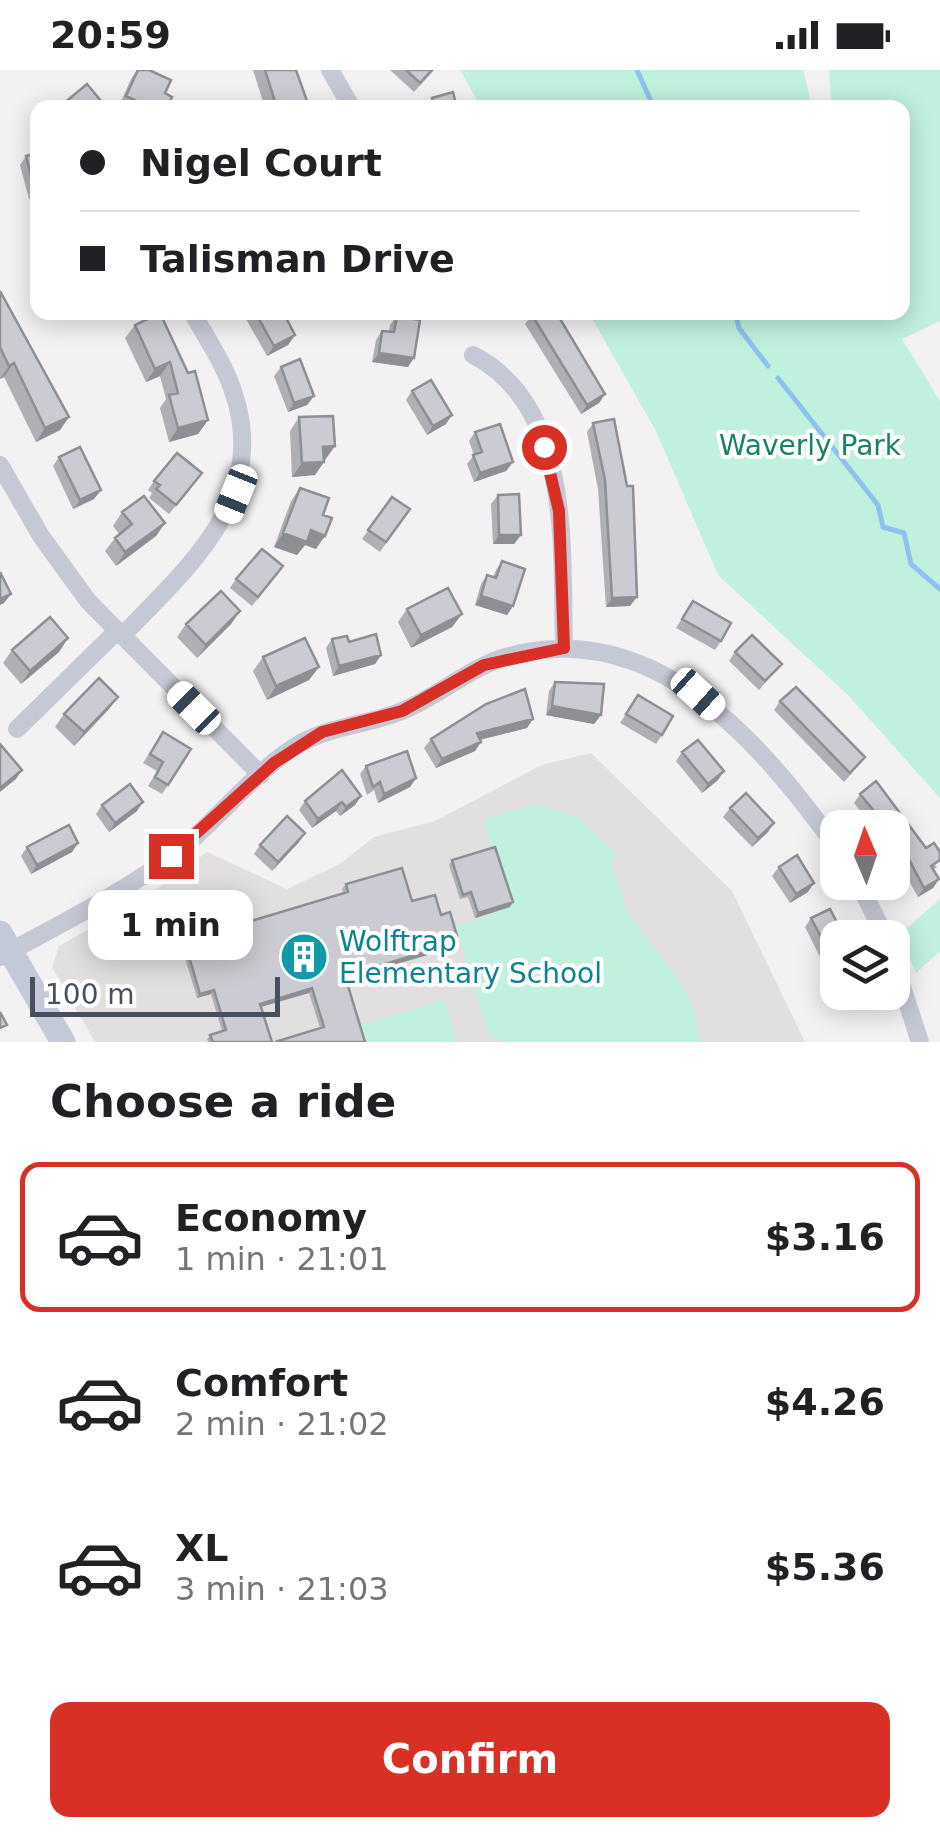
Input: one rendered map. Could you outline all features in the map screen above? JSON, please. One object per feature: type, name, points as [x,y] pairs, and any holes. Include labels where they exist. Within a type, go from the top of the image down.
[{"type":"main road","points":[[4,947],[63,1042]]},
{"type":"street","points":[[330,70],[347,100]]},
{"type":"street","points":[[17,729],[211,542],[226,519],[240,475],[243,441],[233,390],[196,320]]},
{"type":"street","points":[[473,354],[512,385],[544,447],[559,511],[564,648]]},
{"type":"street","points":[[0,465],[66,573],[119,633],[261,775]]},
{"type":"street","points":[[4,947],[125,888],[171,856],[261,775],[322,732],[402,711],[484,665],[564,648],[625,657],[675,678],[698,694],[820,826]]},
{"type":"street","points":[[910,1010],[920,1042]]},
{"type":"shaded area","name":"Wolftrap Elementary School","points":[[591,753],[732,891],[805,1042],[95,1042],[52,967],[59,946],[146,897],[207,852],[287,889],[340,864],[374,837],[435,821],[542,765]]},
{"type":"green space","points":[[460,70],[803,70],[810,100],[477,100]]},
{"type":"green space","name":"Waverly Park","points":[[829,70],[940,70],[940,321],[902,339],[940,401],[940,798],[849,696],[718,575],[656,431],[593,320],[910,320],[910,100],[831,100]]},
{"type":"green space","points":[[534,804],[577,817],[618,856],[611,864],[627,912],[678,979],[694,1009],[700,1042],[506,1042],[489,1035],[456,927],[512,906],[483,820]]},
{"type":"green space","points":[[940,899],[940,951],[916,973],[910,958],[910,925]]},
{"type":"green space","points":[[445,1000],[456,1042],[367,1042],[361,1025]]},
{"type":"building","points":[[138,70],[149,70],[171,80],[165,93],[171,100],[134,100],[126,96]]},
{"type":"building","points":[[265,70],[296,70],[307,100],[274,100]]},
{"type":"building","points":[[406,70],[432,70],[420,83]]},
{"type":"building","points":[[87,84],[100,100],[68,100]]},
{"type":"building","points":[[453,92],[455,100],[432,100]]},
{"type":"building","points":[[0,291],[69,417],[45,428],[14,363],[9,366],[0,347]]},
{"type":"building","points":[[145,320],[163,320],[188,373],[195,371],[208,420],[178,428],[169,395],[178,393],[170,362],[155,369],[135,325]]},
{"type":"building","points":[[259,320],[287,320],[295,335],[274,346]]},
{"type":"building","points":[[396,320],[420,320],[414,358],[379,353],[382,331],[394,332]]},
{"type":"building","points":[[535,320],[561,320],[605,394],[587,405]]},
{"type":"building","points":[[300,359],[314,396],[294,403],[281,367]]},
{"type":"building","points":[[431,380],[452,415],[433,426],[412,391]]},
{"type":"building","points":[[333,416],[335,446],[323,447],[324,462],[302,463],[299,417]]},
{"type":"building","points":[[614,419],[627,486],[633,486],[637,597],[612,598],[605,480],[593,423]]},
{"type":"building","points":[[500,424],[513,462],[480,473],[473,455],[482,452],[475,432]]},
{"type":"building","points":[[80,447],[101,490],[80,500],[59,457]]},
{"type":"building","points":[[177,453],[202,473],[176,505],[156,489],[160,485],[154,481]]},
{"type":"building","points":[[300,488],[329,498],[323,515],[332,518],[325,536],[311,530],[307,542],[283,533]]},
{"type":"building","points":[[519,494],[521,535],[499,535],[498,495]]},
{"type":"building","points":[[144,496],[165,523],[125,552],[115,538],[132,524],[122,512]]},
{"type":"building","points":[[392,497],[410,509],[386,542],[368,530]]},
{"type":"building","points":[[262,549],[283,566],[258,597],[236,579]]},
{"type":"building","points":[[502,561],[525,569],[513,606],[481,596],[487,575],[496,578]]},
{"type":"building","points":[[0,572],[11,594],[0,599]]},
{"type":"building","points":[[448,588],[462,614],[421,635],[407,609]]},
{"type":"building","points":[[221,591],[240,611],[206,645],[186,624]]},
{"type":"building","points":[[693,601],[731,623],[721,641],[682,619]]},
{"type":"building","points":[[50,617],[68,638],[30,671],[12,650]]},
{"type":"building","points":[[376,634],[381,655],[339,666],[332,639],[347,636],[349,642]]},
{"type":"building","points":[[752,635],[782,664],[765,681],[735,652]]},
{"type":"building","points":[[305,638],[319,667],[276,686],[263,657]]},
{"type":"building","points":[[99,678],[118,697],[84,732],[64,714]]},
{"type":"building","points":[[555,682],[604,684],[601,715],[552,706]]},
{"type":"building","points":[[796,687],[865,757],[850,773],[780,701]]},
{"type":"building","points":[[525,689],[533,719],[477,733],[481,742],[442,759],[431,739],[486,704]]},
{"type":"building","points":[[638,695],[673,716],[662,735],[626,714]]},
{"type":"building","points":[[163,732],[191,749],[168,785],[155,777],[163,762],[150,754]]},
{"type":"building","points":[[698,740],[724,771],[708,784],[682,752]]},
{"type":"building","points":[[0,744],[22,770],[0,788]]},
{"type":"building","points":[[407,751],[416,778],[384,794],[380,782],[373,787],[366,766]]},
{"type":"building","points":[[342,770],[361,796],[346,807],[342,802],[318,819],[305,801]]},
{"type":"building","points":[[876,781],[898,810],[873,810],[860,794]]},
{"type":"building","points":[[130,784],[143,802],[115,823],[102,805]]},
{"type":"building","points":[[746,793],[774,823],[758,838],[730,808]]},
{"type":"building","points":[[287,816],[305,833],[278,862],[260,845]]},
{"type":"building","points":[[69,825],[78,843],[37,865],[27,847]]},
{"type":"building","points":[[910,827],[926,848],[934,843],[940,852],[940,860],[931,866],[939,879],[924,888],[910,861]]},
{"type":"building","points":[[495,847],[513,902],[478,913],[471,892],[463,895],[452,860]]},
{"type":"building","points":[[797,855],[814,883],[796,894],[779,867]]},
{"type":"building","name":"Wolftrap Elementary School","points":[[402,868],[412,901],[435,895],[441,915],[450,912],[457,936],[450,938],[451,944],[345,976],[365,1042],[275,1042],[324,1027],[312,988],[260,1004],[272,1042],[213,1042],[210,1035],[226,1030],[214,990],[200,994],[188,953],[195,952],[191,939],[348,892],[346,884]]},
{"type":"building","points":[[830,909],[836,920],[820,920],[820,935],[811,918]]},
{"type":"waterway","points":[[637,70],[650,100]]},
{"type":"waterway","points":[[737,320],[768,366]]},
{"type":"waterway","points":[[778,378],[878,505],[883,527],[904,533],[911,564],[940,589]]},
{"type":"place","name":"Wolftrap Elementary School","points":[[304,957]]},
{"type":"route","points":[[171,856],[274,763],[322,732],[402,711],[467,672],[509,656],[564,648],[559,511],[544,447]]}]
